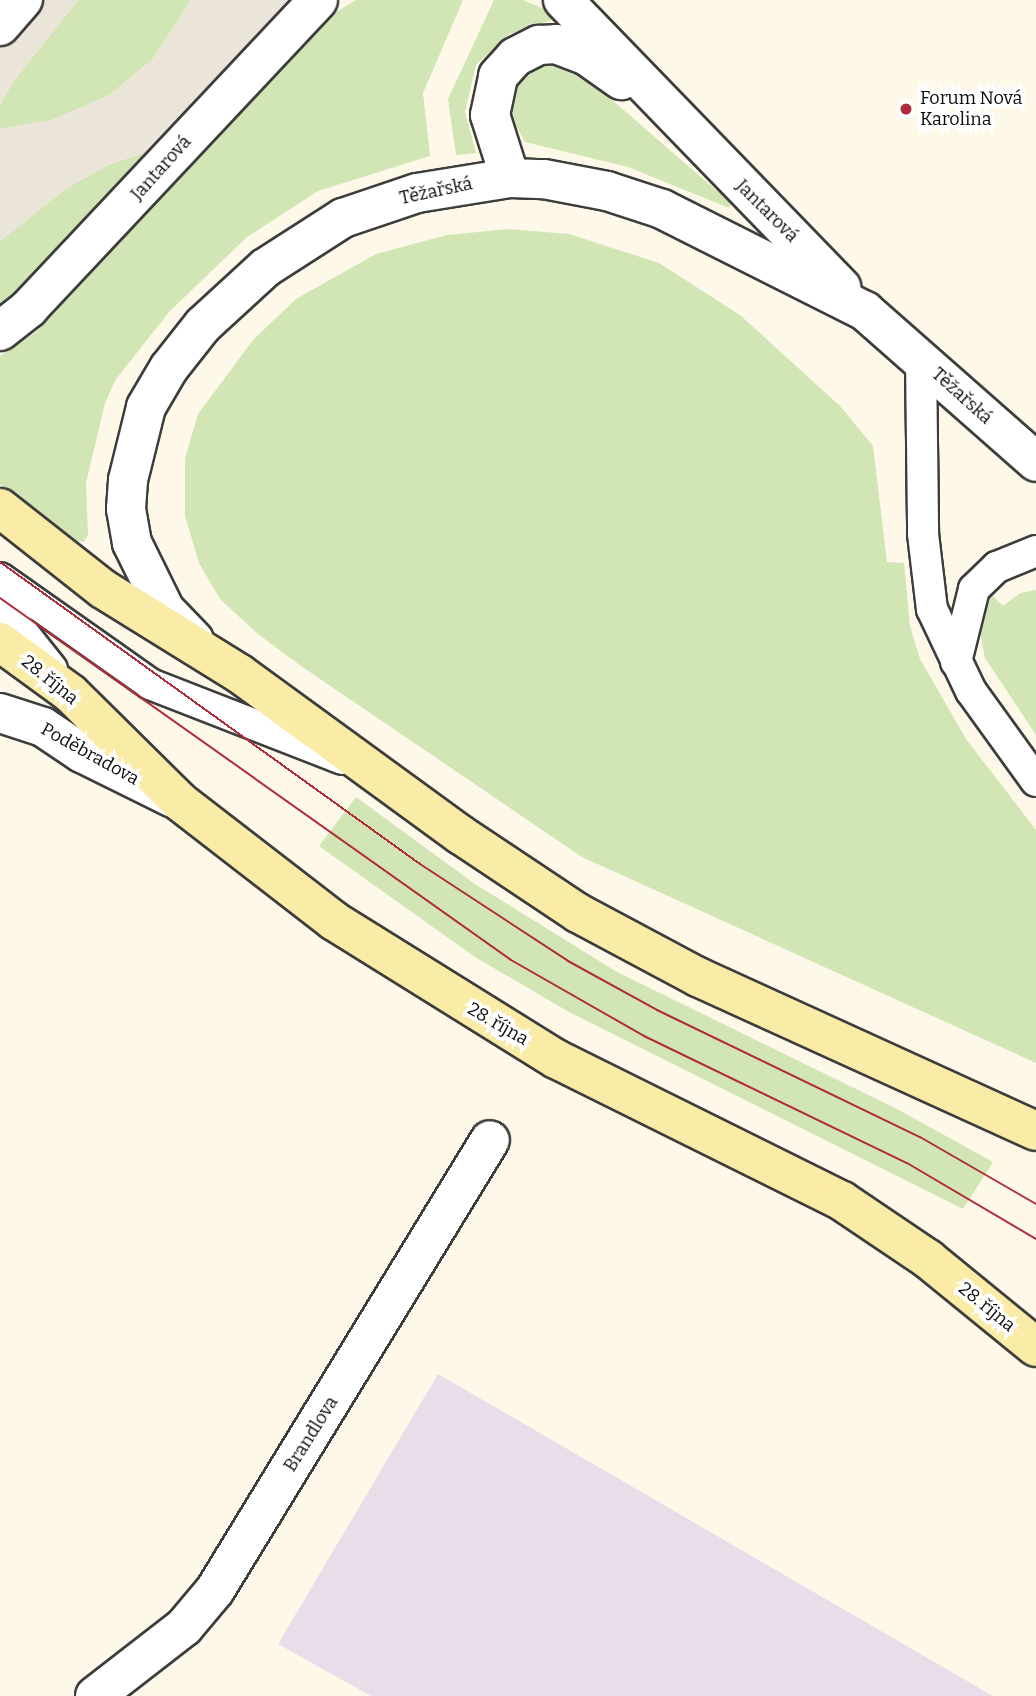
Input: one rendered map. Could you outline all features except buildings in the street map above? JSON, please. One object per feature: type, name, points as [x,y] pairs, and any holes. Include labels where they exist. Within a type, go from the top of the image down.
[{"type":"street","points":[[0,26],[23,0]]},
{"type":"street","name":"Jantarová","points":[[0,331],[29,309],[318,0]]},
{"type":"street","name":"Jantarová","points":[[563,0],[865,311]]},
{"type":"street","name":"Jantarová","points":[[510,178],[495,136],[491,102],[498,76],[526,50],[555,44],[587,57],[670,112]]},
{"type":"street","name":"Těžařská","points":[[240,674],[198,643],[165,611],[132,543],[126,509],[128,480],[138,433],[153,393],[222,306],[315,233],[343,218],[417,193],[510,178],[544,179],[636,198],[865,311],[1036,462]]},
{"type":"street","points":[[0,508],[103,589],[240,674],[509,868],[626,942],[1027,1126]]},
{"type":"street","name":"28. října","points":[[0,642],[70,693],[179,801],[334,922],[433,986],[556,1059],[781,1167],[928,1259],[1036,1347]]},
{"type":"street","name":"Poděbradova","points":[[0,713],[43,727],[82,753],[179,801]]},
{"type":"street","name":"Brandlova","points":[[95,1696],[184,1627],[215,1590],[491,1140]]},
{"type":"lane","points":[[921,360],[928,589],[939,629],[956,662],[1000,736],[1036,781]]},
{"type":"lane","points":[[956,662],[974,589],[997,567],[1036,551]]},
{"type":"lane","points":[[0,578],[150,684],[369,769]]},
{"type":"lane","points":[[0,604],[70,693]]},
{"type":"shaded area","points":[[0,0],[78,0],[13,82],[0,105]]},
{"type":"shaded area","points":[[191,0],[289,0],[155,149],[110,164],[67,188],[0,241],[0,129],[52,120],[108,96],[152,60]]},
{"type":"shaded area","points":[[438,1374],[993,1696],[371,1696],[278,1644]]},
{"type":"green space","points":[[78,0],[191,0],[152,60],[108,96],[52,120],[0,129],[0,105],[13,82]]},
{"type":"green space","points":[[356,0],[463,0],[423,93],[430,156],[318,191],[247,237],[170,311],[116,379],[105,403],[86,483],[88,535],[84,542],[75,541],[0,484],[0,356],[36,332],[287,53],[326,18]]},
{"type":"green space","points":[[494,0],[523,0],[554,13],[555,19],[509,34],[476,65],[465,112],[476,153],[456,155],[448,99]]},
{"type":"green space","points":[[559,63],[575,68],[731,203],[729,208],[628,167],[525,142],[511,117],[514,88],[541,65]]},
{"type":"green space","points":[[155,149],[18,294],[0,306],[0,241],[67,188],[110,164]]},
{"type":"green space","points":[[509,229],[569,234],[659,263],[740,315],[840,406],[873,446],[887,562],[904,563],[910,626],[920,659],[966,739],[1036,830],[1036,1063],[582,857],[301,666],[258,634],[220,599],[199,563],[185,516],[185,458],[198,414],[253,340],[296,299],[376,254],[447,235]]},
{"type":"green space","points":[[1036,590],[1036,735],[985,658],[978,622],[991,594],[1003,606],[1020,593]]},
{"type":"green space","points":[[356,797],[475,884],[617,972],[899,1110],[993,1162],[963,1209],[569,1012],[475,957],[319,846]]},
{"type":"tram line","points":[[0,562],[420,864],[568,961],[657,1010],[920,1137],[1036,1204]]},
{"type":"tram line","points":[[0,598],[511,960],[644,1036],[907,1163],[1036,1239]]},
{"type":"place","name":"Forum Nová Karolina","points":[[906,109]]}]
